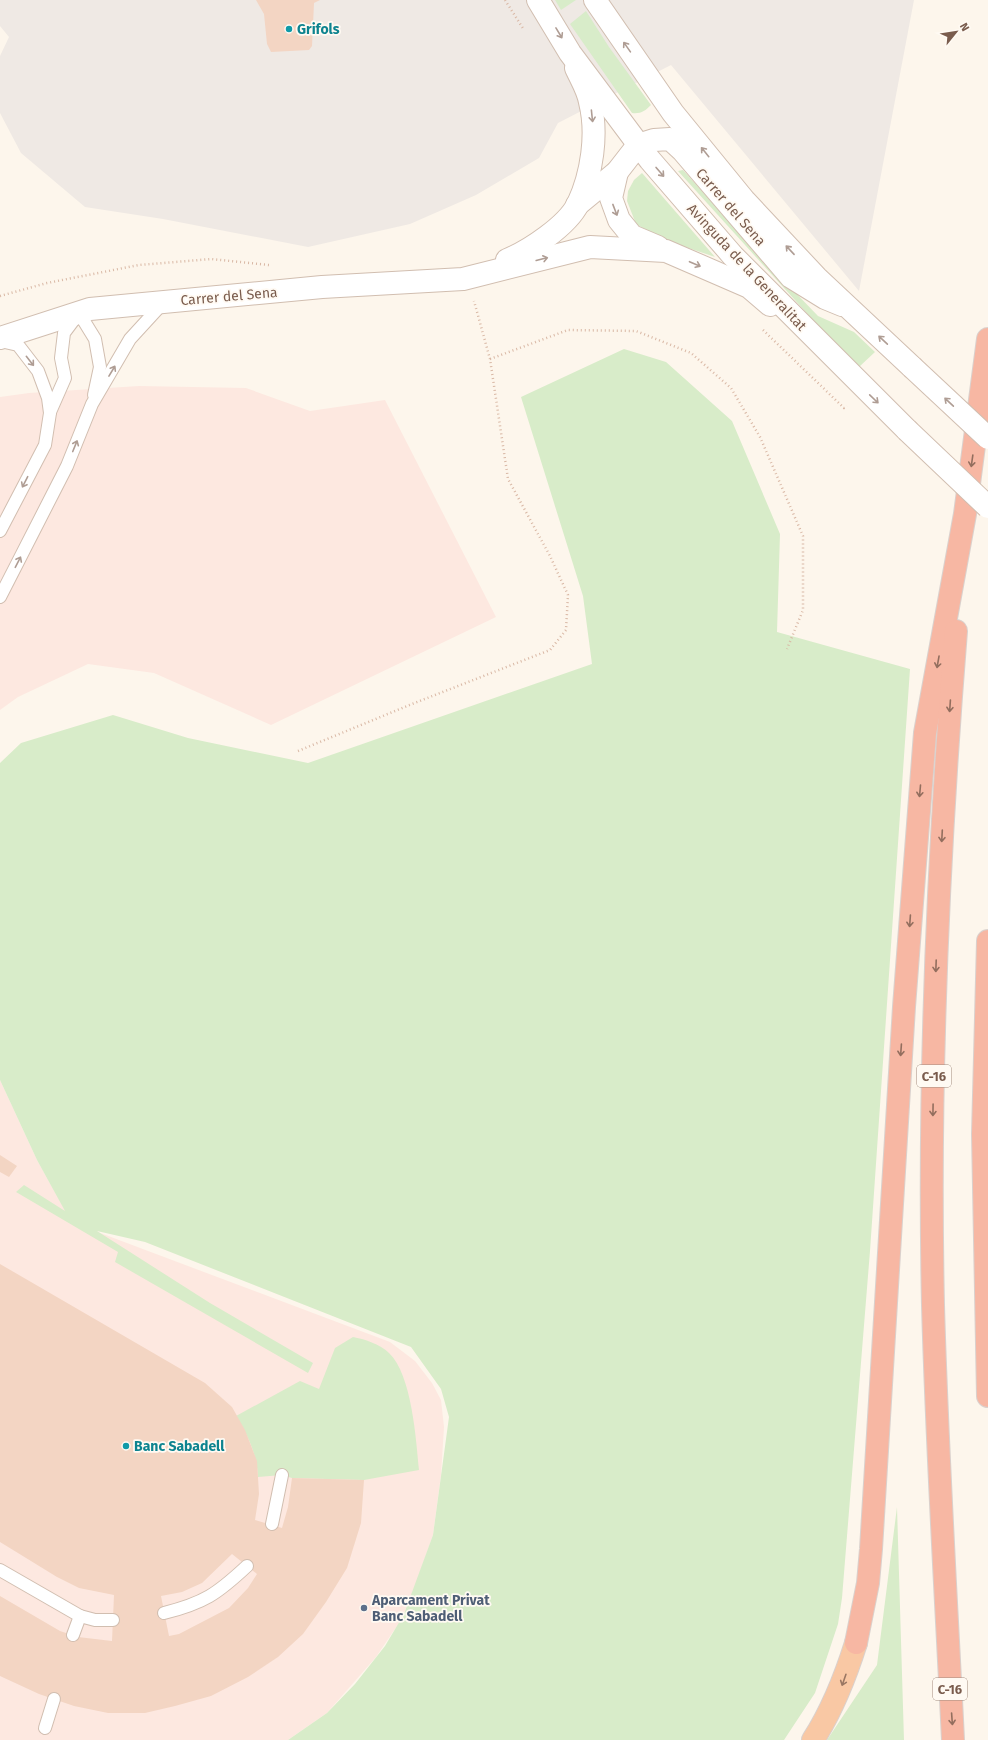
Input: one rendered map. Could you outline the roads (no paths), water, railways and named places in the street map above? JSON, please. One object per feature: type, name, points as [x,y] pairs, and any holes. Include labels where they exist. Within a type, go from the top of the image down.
[{"type":"highway","name":"C-16","points":[[953,1740],[938,1444],[933,1303],[932,1164],[934,1020],[939,881],[947,740],[965,514],[988,340]]},
{"type":"highway","points":[[813,1740],[828,1716],[840,1690],[856,1643],[868,1583],[884,1356],[901,1060],[925,733],[965,514]]},
{"type":"highway","points":[[988,941],[983,1134],[988,1396]]},
{"type":"street","name":"Avinguda de la Generalitat","points":[[538,0],[570,53],[638,145],[733,256],[856,381],[988,507]]},
{"type":"street","points":[[595,0],[673,113],[735,188],[817,278],[988,438]]},
{"type":"street","name":"Carrer del Sena","points":[[570,53],[590,102],[594,138],[588,173],[577,205]]},
{"type":"street","name":"Carrer del Sena","points":[[463,279],[516,256],[555,231],[577,205],[617,172],[638,145],[654,140],[670,139],[684,151],[792,277],[825,298],[849,308]]},
{"type":"street","name":"Carrer del Sena","points":[[617,172],[611,198],[619,220],[632,236],[749,287],[856,381]]},
{"type":"street","name":"Carrer del Sena","points":[[0,339],[90,309],[322,288],[463,279],[590,247],[666,251]]},
{"type":"lane","points":[[0,597],[67,466],[92,404],[130,340],[163,303]]},
{"type":"lane","points":[[0,531],[44,445],[50,413],[65,378],[61,358],[64,333],[78,313],[95,339],[100,367],[92,404]]},
{"type":"lane","points":[[0,339],[18,345],[38,371],[48,398],[50,413]]},
{"type":"lane","points":[[272,1524],[282,1475]]},
{"type":"lane","points":[[164,1613],[192,1606],[214,1595],[247,1566]]},
{"type":"lane","points":[[0,1570],[80,1616],[95,1620],[113,1620]]},
{"type":"lane","points":[[73,1635],[80,1616]]},
{"type":"lane","points":[[45,1728],[54,1699]]},
{"type":"place","name":"Grifols","points":[[289,29]]},
{"type":"place","name":"Banc Sabadell","points":[[126,1446]]},
{"type":"place","name":"Aparcament Privat Banc Sabadell","points":[[364,1608]]}]
